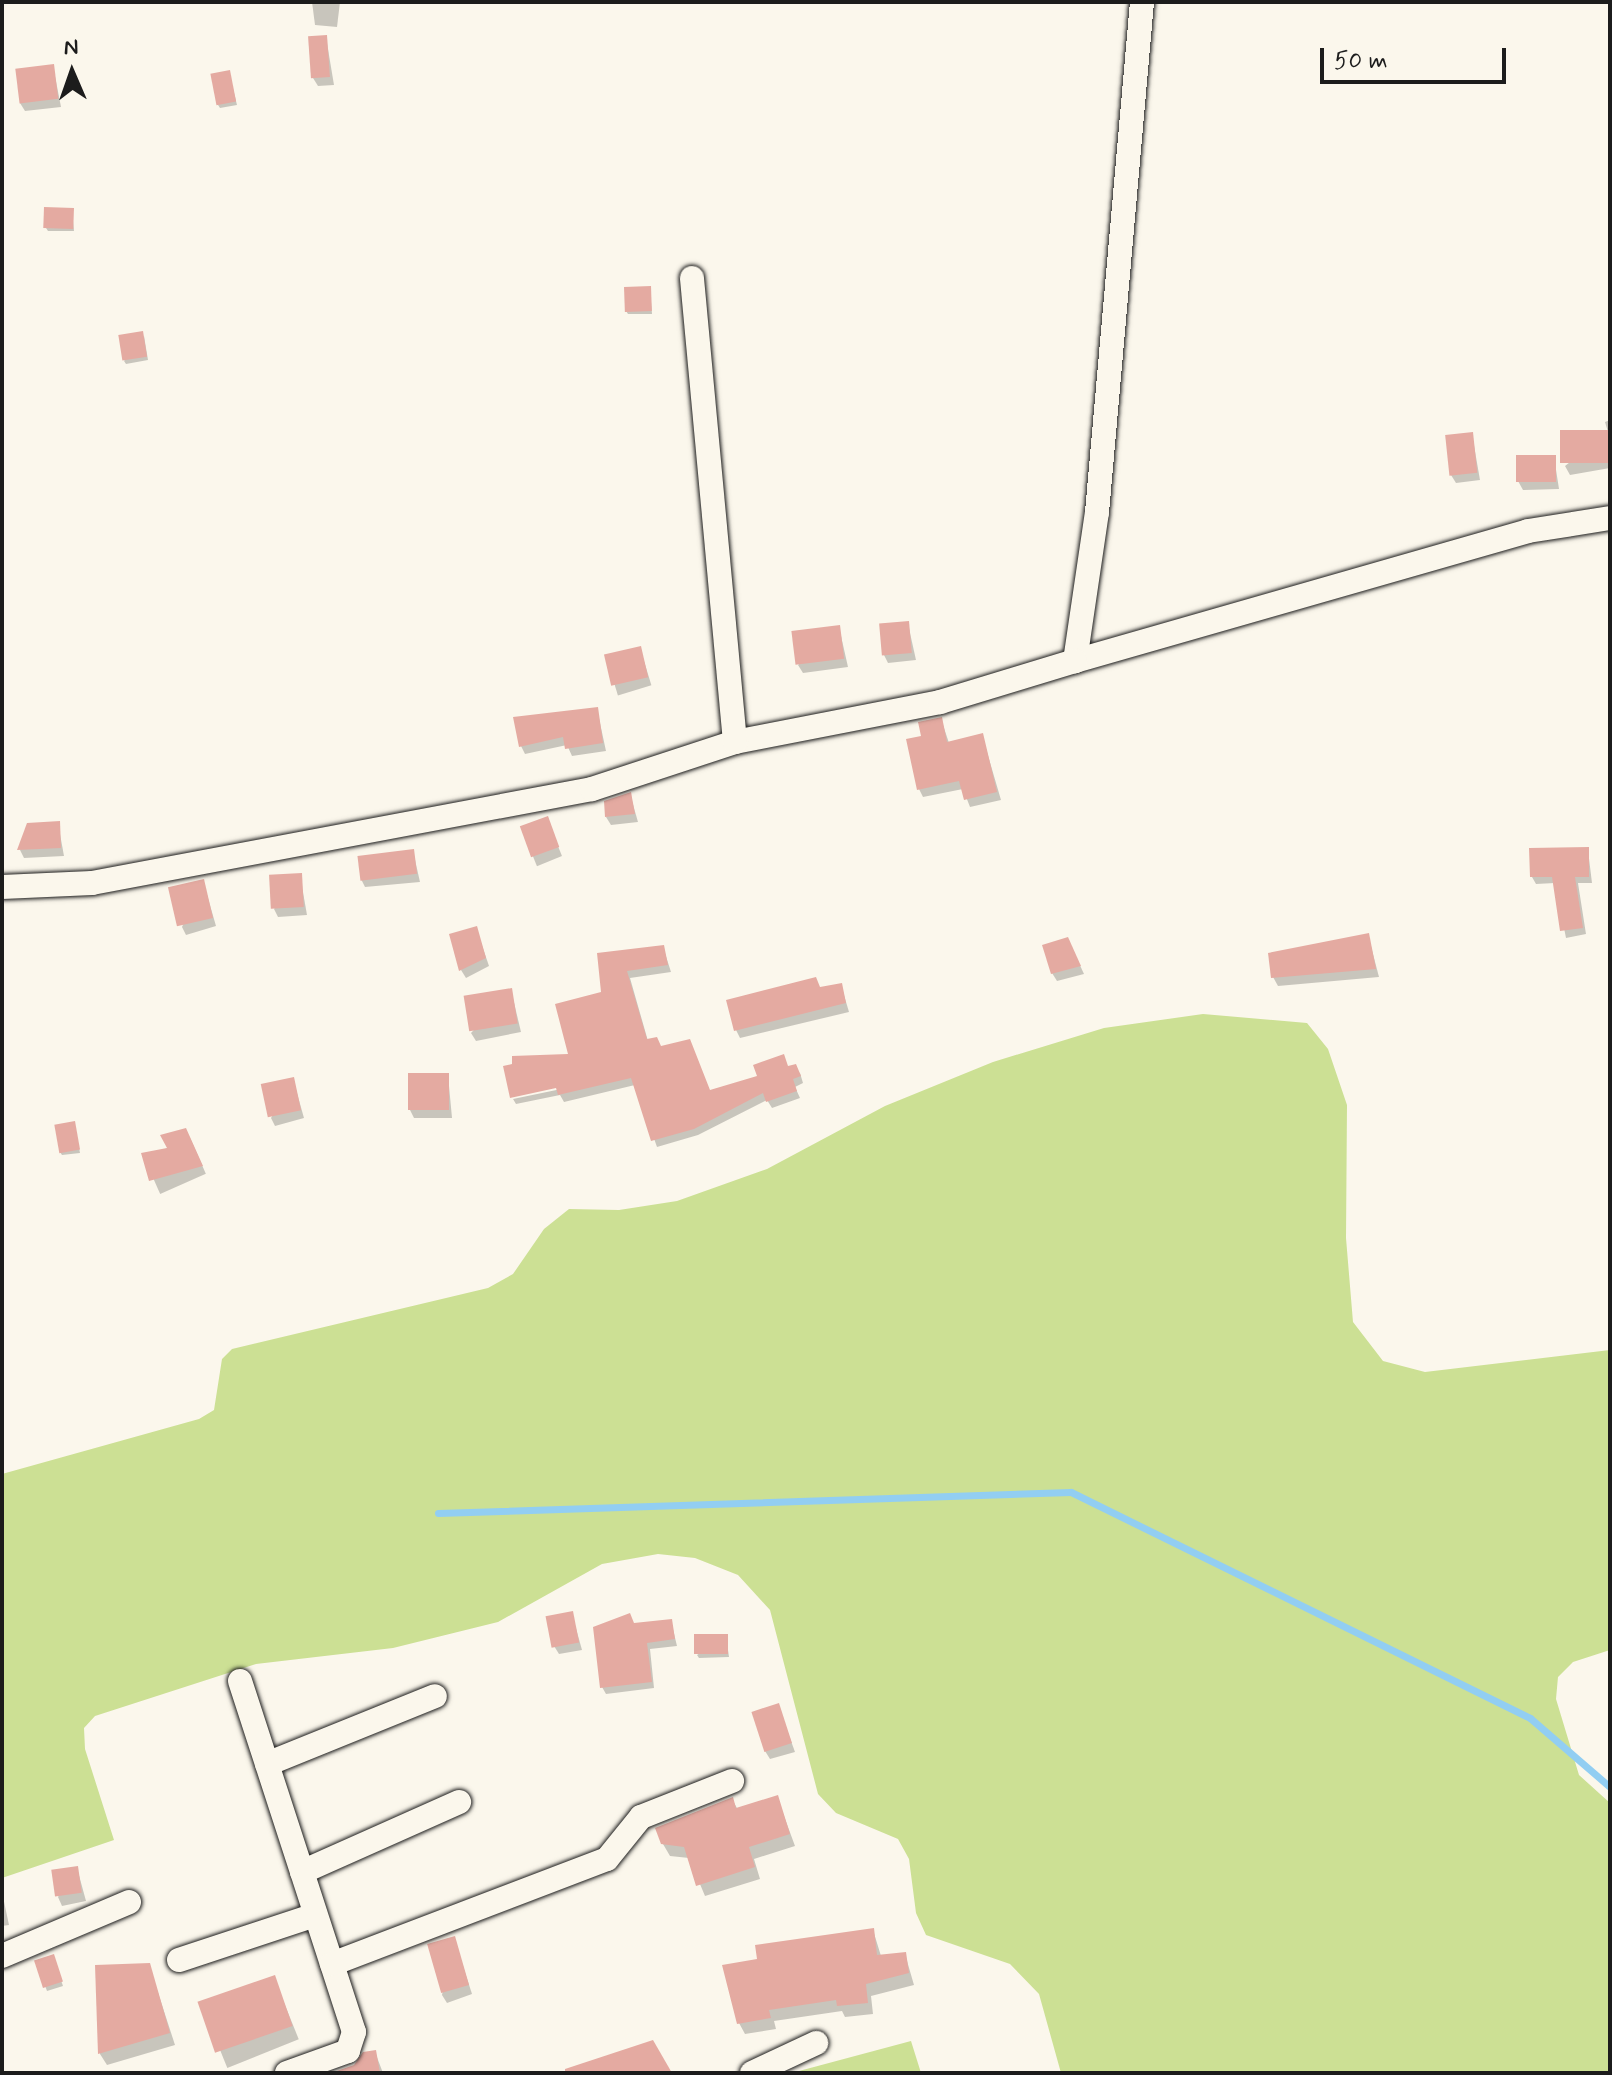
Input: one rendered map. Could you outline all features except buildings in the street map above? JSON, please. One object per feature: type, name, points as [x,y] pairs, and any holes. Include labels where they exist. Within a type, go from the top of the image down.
[{"type":"street","points":[[1075,661],[1097,512],[1142,2]]},
{"type":"street","points":[[692,278],[735,742]]},
{"type":"street","points":[[2,887],[92,883],[592,789],[735,742],[940,702],[1528,531],[1610,518]]},
{"type":"street","points":[[240,1681],[332,1964],[354,2044],[287,2073]]},
{"type":"street","points":[[267,1764],[435,1696]]},
{"type":"street","points":[[332,1964],[607,1859],[641,1817],[732,1781]]},
{"type":"street","points":[[302,1872],[459,1802]]},
{"type":"street","points":[[2,1956],[129,1902]]},
{"type":"street","points":[[179,1960],[315,1915]]},
{"type":"street","points":[[752,2073],[816,2043]]},
{"type":"green space","points":[[1203,1014],[1307,1023],[1328,1049],[1347,1105],[1346,1238],[1353,1322],[1383,1361],[1425,1372],[1610,1350],[1610,1650],[1573,1662],[1558,1677],[1556,1699],[1579,1775],[1610,1803],[1610,2073],[1061,2073],[1039,1994],[1010,1964],[926,1935],[916,1913],[909,1859],[898,1839],[836,1813],[818,1794],[770,1610],[738,1575],[695,1558],[658,1554],[602,1564],[498,1622],[393,1648],[256,1664],[95,1716],[84,1728],[85,1749],[114,1840],[2,1878],[2,1474],[199,1419],[214,1410],[222,1359],[232,1349],[488,1288],[513,1274],[544,1229],[569,1209],[619,1210],[677,1201],[767,1169],[885,1106],[993,1062],[1104,1028]]},
{"type":"green space","points":[[911,2041],[921,2073],[798,2073],[799,2071]]},
{"type":"waterway","points":[[438,1513],[1071,1492],[1530,1718],[1610,1787]]}]
